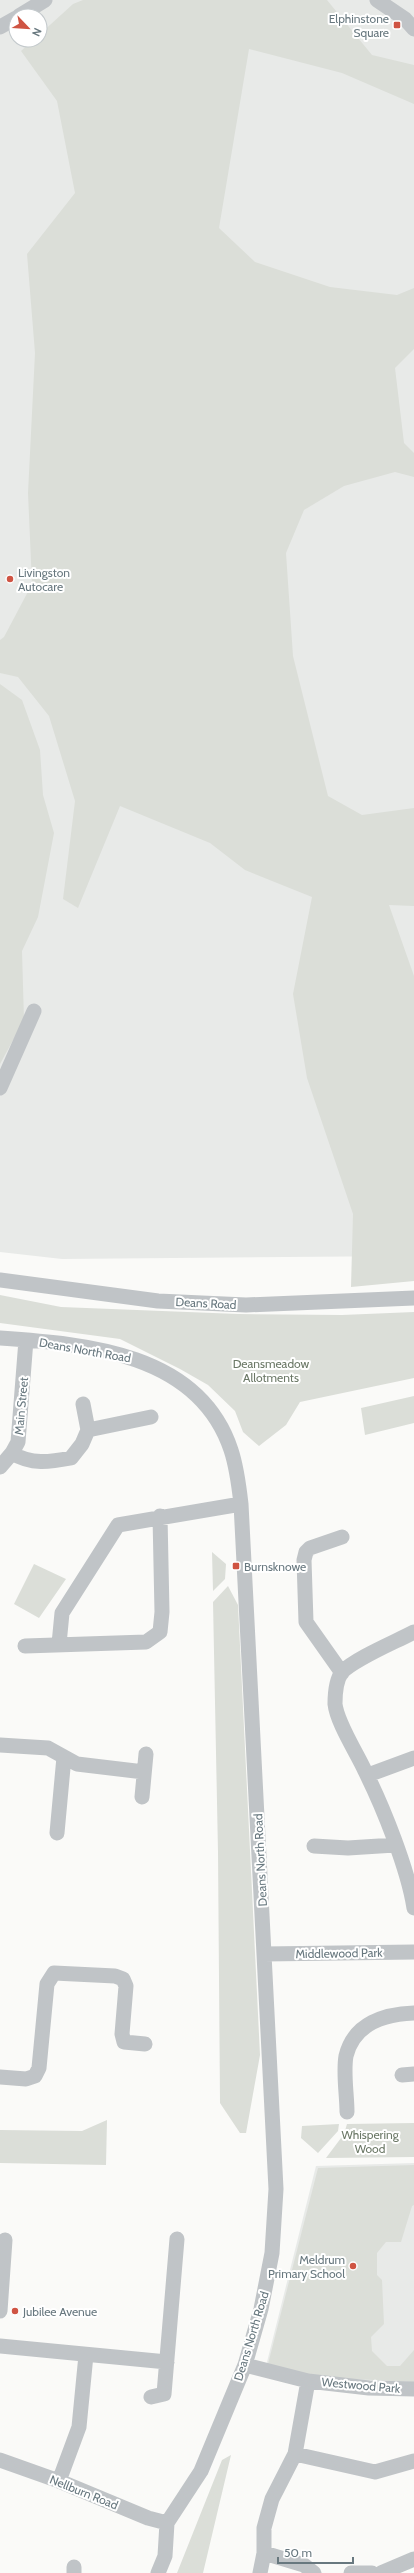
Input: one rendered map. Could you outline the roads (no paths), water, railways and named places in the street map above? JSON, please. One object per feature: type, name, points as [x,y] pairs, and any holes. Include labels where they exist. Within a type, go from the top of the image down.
[{"type":"street","points":[[32,8],[45,0]]},
{"type":"street","points":[[377,0],[405,19],[414,29]]},
{"type":"street","points":[[0,1088],[34,1011]]},
{"type":"street","name":"Deans Road","points":[[0,1280],[158,1301],[231,1304],[337,1302],[414,1298]]},
{"type":"street","name":"Deans North Road","points":[[0,1338],[26,1340],[106,1352],[142,1360],[168,1373],[191,1390],[207,1406],[231,1449],[241,1504],[276,2189],[272,2253],[262,2309],[245,2365],[201,2471],[167,2523]]},
{"type":"street","name":"Main Street","points":[[0,1467],[12,1453],[20,1429],[26,1340]]},
{"type":"street","points":[[12,1453],[23,1460],[45,1463],[71,1458],[82,1444],[88,1430],[83,1404]]},
{"type":"street","points":[[88,1430],[127,1418],[151,1417]]},
{"type":"street","points":[[59,1644],[62,1613],[113,1530],[118,1525],[160,1516],[241,1504]]},
{"type":"street","points":[[25,1646],[146,1642],[160,1632],[162,1612],[160,1516]]},
{"type":"street","points":[[342,1537],[310,1548],[306,1552],[304,1560],[306,1622],[342,1673]]},
{"type":"street","points":[[414,1632],[371,1654],[342,1673],[336,1686],[335,1706],[368,1775],[413,1889],[414,1908]]},
{"type":"street","points":[[0,1745],[48,1748],[77,1764],[144,1772]]},
{"type":"street","points":[[142,1797],[146,1754]]},
{"type":"street","points":[[57,1833],[64,1756]]},
{"type":"street","points":[[368,1775],[414,1758]]},
{"type":"street","points":[[314,1846],[348,1848],[395,1845]]},
{"type":"street","name":"Middlewood Park","points":[[264,1954],[414,1952]]},
{"type":"street","points":[[0,2077],[26,2079],[35,2076],[39,2068],[47,1984],[54,1973],[115,1976],[123,1979],[126,1986],[122,2034],[124,2042],[146,2044]]},
{"type":"street","points":[[347,2112],[346,2056],[353,2040],[363,2027],[379,2018],[397,2014],[414,2013]]},
{"type":"street","points":[[151,2397],[164,2394],[177,2239]]},
{"type":"street","points":[[0,2311],[5,2240]]},
{"type":"street","points":[[0,2346],[167,2362]]},
{"type":"street","points":[[59,2481],[79,2427],[86,2355]]},
{"type":"street","name":"Westwood Park","points":[[245,2365],[308,2381],[369,2388],[414,2389]]},
{"type":"street","name":"Westwood Park","points":[[260,2573],[264,2554],[264,2528],[272,2499],[295,2454],[308,2381]]},
{"type":"street","points":[[295,2454],[375,2472],[414,2461]]},
{"type":"street","name":"Nellburn Road","points":[[0,2460],[59,2481],[142,2516],[167,2523]]},
{"type":"street","points":[[158,2573],[165,2556],[167,2523]]},
{"type":"street","points":[[264,2554],[304,2565],[314,2573]]},
{"type":"street","points":[[381,2573],[414,2559]]},
{"type":"street","points":[[351,2573],[372,2573]]},
{"type":"place","name":"Elphinstone Square","points":[[397,25]]},
{"type":"place","name":"Livingston Autocare","points":[[10,579]]},
{"type":"place","name":"Burnsknowe","points":[[236,1566]]},
{"type":"place","name":"Meldrum Primary School","points":[[353,2266]]},
{"type":"place","name":"Jubilee Avenue","points":[[15,2311]]},
{"type":"park label","name":"Deansmeadow Allotments","points":[[271,1370]]},
{"type":"park label","name":"Whispering Wood","points":[[370,2141]]}]
